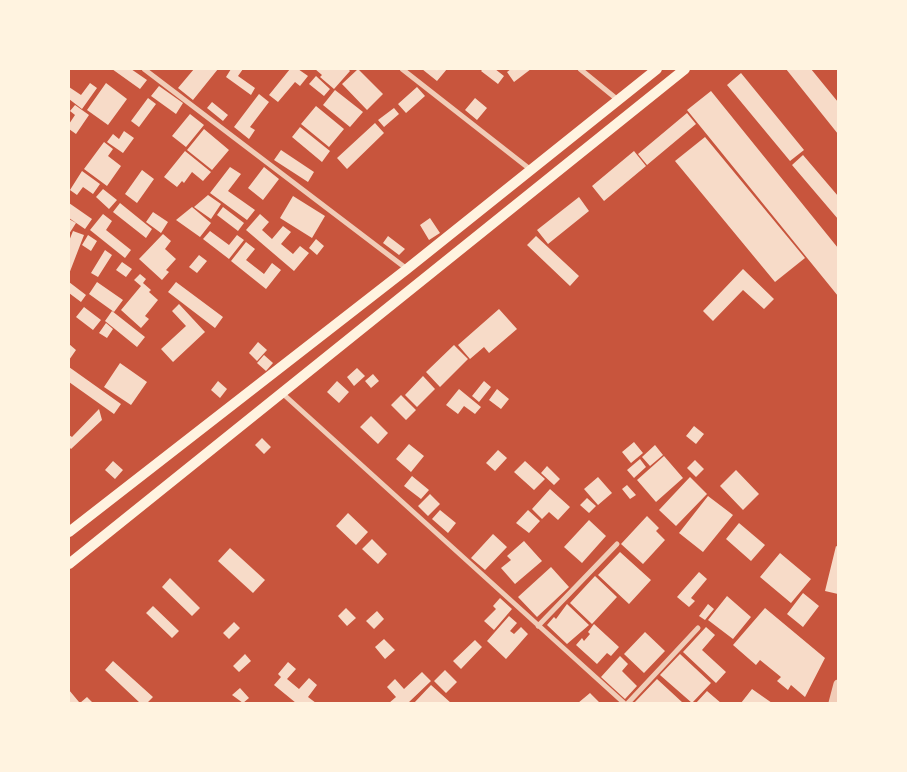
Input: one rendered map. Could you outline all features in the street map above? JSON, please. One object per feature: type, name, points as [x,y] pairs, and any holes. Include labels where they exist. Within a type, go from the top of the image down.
[{"type":"main road","points":[[69,532],[407,269],[656,69]]},
{"type":"main road","points":[[69,564],[685,69]]},
{"type":"street","points":[[144,69],[407,269]]},
{"type":"street","points":[[402,69],[531,170]]},
{"type":"street","points":[[580,69],[618,100]]},
{"type":"street","points":[[281,392],[624,703]]},
{"type":"street","points":[[538,626],[617,544]]},
{"type":"street","points":[[628,703],[698,628]]},
{"type":"street","points":[[833,703],[838,684]]},
{"type":"building","points":[[112,69],[131,69],[147,80],[140,89]]},
{"type":"building","points":[[194,69],[218,69],[193,100],[178,88]]},
{"type":"building","points":[[231,69],[243,69],[238,76],[255,88],[251,95],[226,77]]},
{"type":"building","points":[[290,69],[298,69],[308,76],[300,86],[295,82],[278,102],[269,95]]},
{"type":"building","points":[[315,69],[348,69],[350,71],[334,89],[320,77],[322,75]]},
{"type":"building","points":[[358,69],[383,94],[367,110],[342,84]]},
{"type":"building","points":[[422,69],[447,69],[437,81]]},
{"type":"building","points":[[483,69],[495,69],[504,76],[498,84],[481,71]]},
{"type":"building","points":[[511,69],[531,69],[514,82],[507,72]]},
{"type":"building","points":[[786,69],[811,69],[838,102],[838,134]]},
{"type":"building","points":[[741,73],[804,150],[790,161],[727,85]]},
{"type":"building","points":[[316,76],[330,89],[324,96],[309,84]]},
{"type":"building","points":[[90,83],[97,88],[82,109],[69,99],[69,87],[81,95]]},
{"type":"building","points":[[106,83],[127,99],[108,125],[87,110]]},
{"type":"building","points":[[159,86],[183,103],[176,114],[151,96]]},
{"type":"building","points":[[417,87],[425,96],[406,113],[398,104]]},
{"type":"building","points":[[335,90],[363,112],[350,127],[323,105]]},
{"type":"building","points":[[711,91],[838,248],[838,296],[687,110]]},
{"type":"building","points":[[259,94],[269,102],[250,127],[255,130],[249,139],[234,127]]},
{"type":"building","points":[[148,98],[156,104],[139,127],[131,121]]},
{"type":"building","points":[[475,98],[487,108],[477,120],[465,110]]},
{"type":"building","points":[[212,102],[228,115],[223,121],[207,108]]},
{"type":"building","points":[[75,105],[89,115],[76,134],[69,129],[69,124],[75,115],[70,111]]},
{"type":"building","points":[[316,106],[344,129],[329,147],[301,124]]},
{"type":"building","points":[[394,108],[399,114],[384,127],[378,120]]},
{"type":"building","points":[[687,113],[696,124],[647,165],[638,154]]},
{"type":"building","points":[[190,114],[204,125],[186,147],[172,136]]},
{"type":"building","points":[[375,123],[384,133],[347,169],[337,158]]},
{"type":"building","points":[[300,127],[330,151],[322,162],[292,137]]},
{"type":"building","points":[[204,129],[229,150],[212,170],[187,150]]},
{"type":"building","points":[[124,131],[134,138],[123,153],[107,142],[113,134],[119,139]]},
{"type":"building","points":[[705,137],[805,258],[775,282],[675,161]]},
{"type":"building","points":[[104,142],[113,149],[108,156],[121,166],[107,186],[84,169]]},
{"type":"building","points":[[281,150],[314,172],[308,182],[274,160]]},
{"type":"building","points":[[185,151],[211,172],[203,181],[192,172],[184,183],[182,181],[177,187],[164,177]]},
{"type":"building","points":[[634,151],[646,166],[604,201],[592,186]]},
{"type":"building","points":[[803,155],[838,196],[838,219],[792,165]]},
{"type":"building","points":[[230,167],[241,174],[228,191],[255,210],[247,220],[210,193]]},
{"type":"building","points":[[264,167],[279,179],[263,200],[248,188]]},
{"type":"building","points":[[142,170],[154,179],[137,203],[125,194]]},
{"type":"building","points":[[82,171],[100,184],[93,194],[83,187],[77,195],[70,190]]},
{"type":"building","points":[[103,189],[117,200],[109,209],[96,197]]},
{"type":"building","points":[[208,195],[221,204],[211,219],[194,207]]},
{"type":"building","points":[[293,196],[325,216],[312,238],[280,218]]},
{"type":"building","points":[[579,197],[589,211],[548,244],[537,230]]},
{"type":"building","points":[[69,203],[92,219],[85,229],[69,218]]},
{"type":"building","points":[[120,203],[152,229],[146,238],[113,212]]},
{"type":"building","points":[[192,207],[211,223],[200,237],[176,220]]},
{"type":"building","points":[[223,207],[244,223],[238,231],[217,215]]},
{"type":"building","points":[[153,212],[168,222],[161,233],[146,222]]},
{"type":"building","points":[[103,214],[112,221],[106,230],[131,250],[125,258],[90,230]]},
{"type":"building","points":[[260,214],[269,222],[262,230],[272,239],[283,226],[291,232],[281,244],[293,254],[300,246],[309,253],[294,271],[246,230]]},
{"type":"building","points":[[430,218],[440,233],[429,240],[420,225]]},
{"type":"building","points":[[69,219],[76,223],[69,234]]},
{"type":"building","points":[[73,231],[84,235],[69,274],[69,241]]},
{"type":"building","points":[[210,231],[229,245],[237,235],[244,240],[229,259],[203,239]]},
{"type":"building","points":[[163,234],[171,241],[165,249],[176,259],[166,270],[169,272],[162,280],[139,259]]},
{"type":"building","points":[[88,235],[97,241],[91,251],[82,245]]},
{"type":"building","points":[[388,236],[405,249],[399,255],[383,243]]},
{"type":"building","points":[[536,236],[579,276],[570,286],[527,245]]},
{"type":"building","points":[[316,239],[324,246],[317,255],[309,248]]},
{"type":"building","points":[[246,242],[255,249],[246,260],[264,274],[272,263],[281,270],[266,289],[231,261]]},
{"type":"building","points":[[105,250],[112,255],[98,277],[91,273]]},
{"type":"building","points":[[199,255],[207,261],[197,273],[189,267]]},
{"type":"building","points":[[122,262],[132,269],[126,277],[116,270]]},
{"type":"building","points":[[743,269],[774,299],[764,309],[743,290],[713,321],[703,311]]},
{"type":"building","points":[[140,274],[146,279],[143,283],[151,290],[149,292],[158,300],[145,316],[149,319],[141,328],[121,310],[141,286],[134,280]]},
{"type":"building","points":[[69,282],[86,295],[81,302],[69,293]]},
{"type":"building","points":[[97,282],[123,300],[114,312],[89,294]]},
{"type":"building","points":[[176,282],[223,317],[215,328],[168,292]]},
{"type":"building","points":[[179,304],[205,332],[173,362],[161,349],[186,326],[172,311]]},
{"type":"building","points":[[84,307],[101,320],[93,330],[76,317]]},
{"type":"building","points":[[499,309],[517,329],[489,353],[484,347],[470,359],[458,345]]},
{"type":"building","points":[[112,311],[145,337],[137,347],[105,321]]},
{"type":"building","points":[[106,323],[113,329],[107,338],[99,333]]},
{"type":"building","points":[[258,342],[267,350],[257,361],[249,353]]},
{"type":"building","points":[[69,344],[76,350],[69,360]]},
{"type":"building","points":[[454,345],[468,359],[440,387],[426,372]]},
{"type":"building","points":[[264,355],[273,363],[266,371],[257,363]]},
{"type":"building","points":[[120,363],[147,382],[131,405],[104,387]]},
{"type":"building","points":[[69,367],[121,404],[114,414],[69,382]]},
{"type":"building","points":[[357,368],[365,376],[354,386],[347,377]]},
{"type":"building","points":[[373,374],[379,381],[371,388],[365,381]]},
{"type":"building","points":[[423,376],[435,389],[417,407],[405,395]]},
{"type":"building","points":[[218,381],[227,389],[220,398],[211,390]]},
{"type":"building","points":[[337,381],[349,392],[339,403],[327,392]]},
{"type":"building","points":[[484,381],[491,387],[479,402],[472,396]]},
{"type":"building","points":[[459,389],[481,407],[475,414],[464,406],[458,414],[446,405]]},
{"type":"building","points":[[497,389],[509,399],[501,409],[489,400]]},
{"type":"building","points":[[401,395],[416,410],[406,420],[391,405]]},
{"type":"building","points":[[99,409],[102,420],[71,449],[69,447],[69,435],[72,437]]},
{"type":"building","points":[[371,416],[388,433],[378,444],[360,427]]},
{"type":"building","points":[[694,426],[704,434],[696,444],[686,436]]},
{"type":"building","points":[[262,438],[271,447],[264,454],[255,445]]},
{"type":"building","points":[[634,442],[643,453],[631,463],[622,452]]},
{"type":"building","points":[[409,444],[424,456],[411,472],[396,459]]},
{"type":"building","points":[[655,445],[663,455],[650,466],[642,457]]},
{"type":"building","points":[[498,450],[507,458],[495,471],[486,463]]},
{"type":"building","points":[[664,456],[683,478],[656,502],[637,480]]},
{"type":"building","points":[[640,459],[646,467],[634,478],[627,470]]},
{"type":"building","points":[[695,460],[704,469],[696,477],[687,468]]},
{"type":"building","points":[[113,461],[123,470],[115,479],[105,470]]},
{"type":"building","points":[[525,461],[545,479],[534,490],[514,472]]},
{"type":"building","points":[[547,466],[560,479],[554,485],[541,473]]},
{"type":"building","points":[[736,470],[759,494],[743,510],[720,486]]},
{"type":"building","points":[[412,476],[429,490],[421,499],[404,486]]},
{"type":"building","points":[[598,477],[612,493],[598,505],[584,489]]},
{"type":"building","points":[[690,477],[707,494],[676,526],[659,510]]},
{"type":"building","points":[[627,485],[636,495],[630,499],[622,489]]},
{"type":"building","points":[[550,489],[570,507],[558,520],[549,512],[542,519],[532,509]]},
{"type":"building","points":[[430,494],[440,504],[428,516],[418,506]]},
{"type":"building","points":[[708,496],[733,515],[703,552],[679,533]]},
{"type":"building","points":[[587,498],[596,506],[589,513],[580,505]]},
{"type":"building","points":[[440,510],[456,523],[448,533],[432,519]]},
{"type":"building","points":[[528,510],[540,521],[529,533],[516,523]]},
{"type":"building","points":[[348,513],[368,532],[356,545],[336,526]]},
{"type":"building","points":[[647,516],[659,528],[656,531],[665,540],[643,564],[621,544]]},
{"type":"building","points":[[589,520],[606,536],[582,563],[564,547]]},
{"type":"building","points":[[739,523],[765,545],[751,561],[726,539]]},
{"type":"building","points":[[493,534],[507,547],[485,570],[471,558]]},
{"type":"building","points":[[372,539],[387,554],[378,564],[362,549]]},
{"type":"building","points":[[524,541],[542,561],[515,584],[501,568],[511,560],[507,556]]},
{"type":"building","points":[[836,546],[838,547],[838,594],[825,591]]},
{"type":"building","points":[[230,548],[265,580],[253,593],[218,561]]},
{"type":"building","points":[[620,552],[651,580],[629,604],[598,575]]},
{"type":"building","points":[[780,553],[811,579],[791,603],[760,577]]},
{"type":"building","points":[[551,567],[569,587],[537,617],[518,597]]},
{"type":"building","points":[[699,572],[707,579],[691,598],[695,601],[689,607],[677,597]]},
{"type":"building","points":[[595,576],[617,597],[592,624],[570,603]]},
{"type":"building","points":[[170,578],[200,608],[192,616],[162,587]]},
{"type":"building","points":[[803,593],[819,606],[803,627],[787,614]]},
{"type":"building","points":[[727,596],[751,617],[733,639],[708,620]]},
{"type":"building","points":[[500,598],[512,609],[494,630],[484,621],[496,609],[493,606]]},
{"type":"building","points":[[567,604],[589,625],[567,644],[547,625],[554,617],[556,619]]},
{"type":"building","points":[[708,604],[714,609],[705,620],[699,616]]},
{"type":"building","points":[[153,606],[179,631],[172,638],[146,613]]},
{"type":"building","points":[[346,608],[356,618],[347,626],[338,616]]},
{"type":"building","points":[[765,608],[825,658],[805,697],[791,685],[788,690],[777,681],[781,677],[760,660],[756,665],[733,645]]},
{"type":"building","points":[[377,611],[384,619],[374,629],[366,621]]},
{"type":"building","points":[[509,616],[517,623],[510,631],[514,634],[521,627],[528,634],[506,659],[487,641]]},
{"type":"building","points":[[234,622],[240,628],[229,639],[223,633]]},
{"type":"building","points":[[594,624],[619,647],[611,656],[607,653],[597,664],[576,645],[582,638],[584,641],[590,634],[588,632]]},
{"type":"building","points":[[706,627],[715,635],[702,650],[726,672],[716,683],[683,652]]},
{"type":"building","points":[[645,632],[665,651],[644,673],[624,654]]},
{"type":"building","points":[[384,639],[395,650],[385,659],[375,647]]},
{"type":"building","points":[[475,640],[482,647],[461,669],[453,661]]},
{"type":"building","points":[[245,654],[251,661],[239,672],[233,666]]},
{"type":"building","points":[[680,654],[711,683],[692,703],[660,675]]},
{"type":"building","points":[[620,656],[628,664],[622,671],[637,686],[625,699],[601,677]]},
{"type":"building","points":[[113,661],[153,697],[147,703],[140,703],[105,670]]},
{"type":"building","points":[[288,662],[296,669],[287,679],[299,689],[309,678],[317,685],[308,697],[316,703],[296,703],[274,685],[281,677],[278,674]]},
{"type":"building","points":[[445,670],[457,682],[446,693],[434,681]]},
{"type":"building","points":[[422,672],[431,681],[408,703],[389,703],[396,697],[387,687],[395,679],[404,689]]},
{"type":"building","points":[[657,679],[683,703],[634,703]]},
{"type":"building","points":[[431,685],[451,703],[414,703]]},
{"type":"building","points":[[240,688],[249,698],[243,703],[232,695]]},
{"type":"building","points":[[752,689],[772,703],[741,703]]},
{"type":"building","points":[[69,690],[79,702],[78,703],[69,703]]},
{"type":"building","points":[[707,691],[721,703],[696,703]]},
{"type":"building","points":[[590,693],[599,702],[578,703]]},
{"type":"building","points":[[87,697],[93,703],[80,703]]}]
